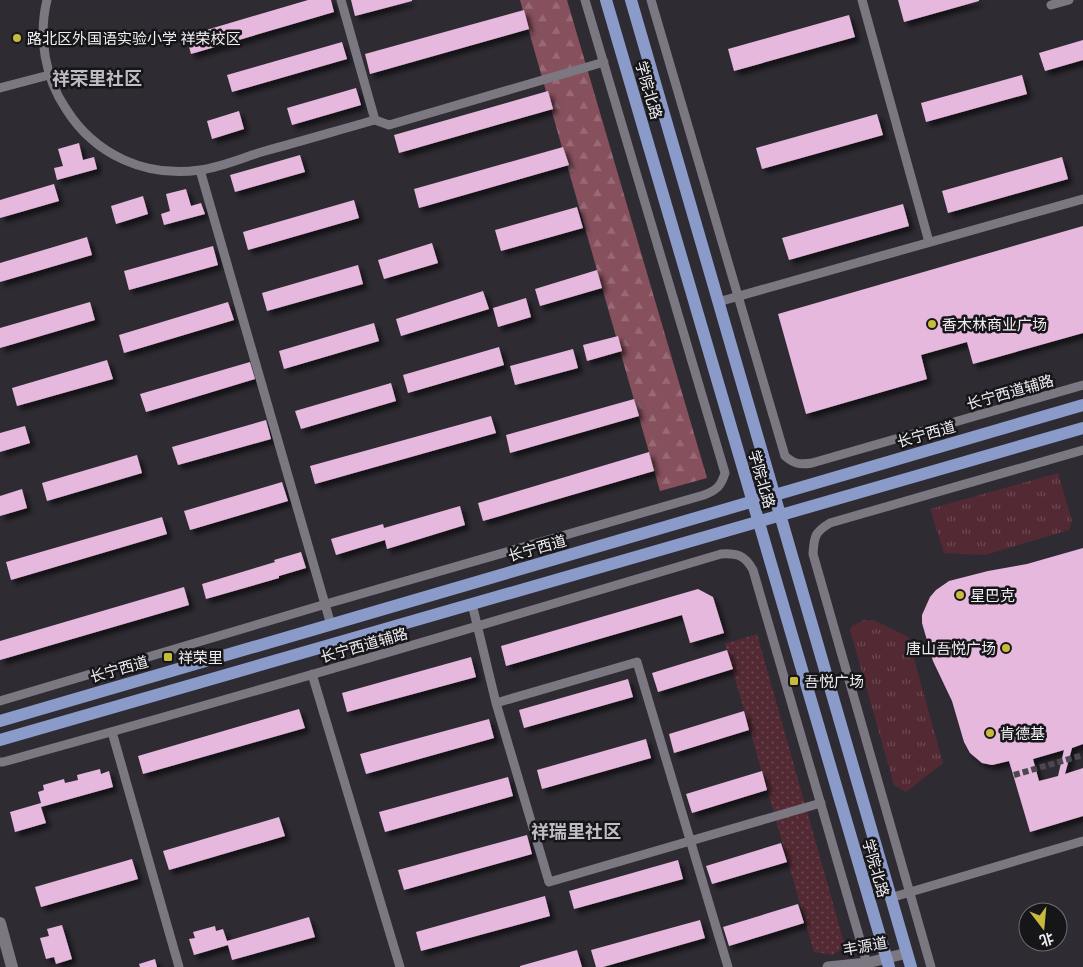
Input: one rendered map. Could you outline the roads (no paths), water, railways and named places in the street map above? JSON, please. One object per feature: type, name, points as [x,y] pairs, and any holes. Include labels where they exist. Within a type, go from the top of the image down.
[{"type":"main road","name":"学院北路","points":[[606,0],[888,963]]},
{"type":"main road","name":"学院北路","points":[[630,0],[911,967]]},
{"type":"main road","name":"长宁西道","points":[[0,721],[1083,405]]},
{"type":"main road","points":[[0,740],[1083,428]]},
{"type":"main road","points":[[0,923],[12,967]]},
{"type":"street","points":[[47,0],[43,27],[44,50],[49,75],[58,97],[72,119],[88,138],[112,155],[139,167],[170,172],[200,170],[375,120],[388,125],[604,62]]},
{"type":"street","points":[[341,0],[375,120]]},
{"type":"street","points":[[0,701],[716,490],[722,484],[725,473],[585,0]]},
{"type":"street","points":[[651,0],[737,297]]},
{"type":"street","points":[[862,0],[930,242]]},
{"type":"street","points":[[1051,5],[1069,0]]},
{"type":"street","points":[[0,88],[49,75]]},
{"type":"street","points":[[200,170],[331,625]]},
{"type":"street","points":[[718,302],[1083,199]]},
{"type":"street","name":"长宁西道辅路","points":[[737,297],[785,456],[793,463],[800,465],[1083,385]]},
{"type":"street","points":[[931,967],[813,554],[814,539],[818,530],[830,523],[1083,450]]},
{"type":"street","name":"长宁西道辅路","points":[[0,762],[112,732],[721,554],[736,554],[748,560],[753,570],[821,803]]},
{"type":"street","points":[[472,604],[496,703],[549,882],[821,803],[868,965]]},
{"type":"street","points":[[496,703],[637,662],[728,967]]},
{"type":"street","points":[[312,674],[400,967]]},
{"type":"street","points":[[112,732],[179,967]]},
{"type":"street","points":[[890,898],[1083,841]]},
{"type":"street","name":"丰源道","points":[[828,967],[888,963],[907,953]]},
{"type":"tunnel","points":[[1014,775],[1083,755]]},
{"type":"place","name":"路北区外国语实验小学 祥荣校区","points":[[17,38]]},
{"type":"place","name":"香木林商业广场","points":[[932,324]]},
{"type":"place","name":"星巴克","points":[[960,595]]},
{"type":"place","name":"唐山吾悦广场","points":[[1006,648]]},
{"type":"place","name":"祥荣里","points":[[168,657]]},
{"type":"place","name":"吾悦广场","points":[[794,681]]},
{"type":"place","name":"肯德基","points":[[990,733]]},
{"type":"district","name":"祥荣里社区","points":[[97,78]]},
{"type":"district","name":"祥瑞里社区","points":[[576,831]]}]
